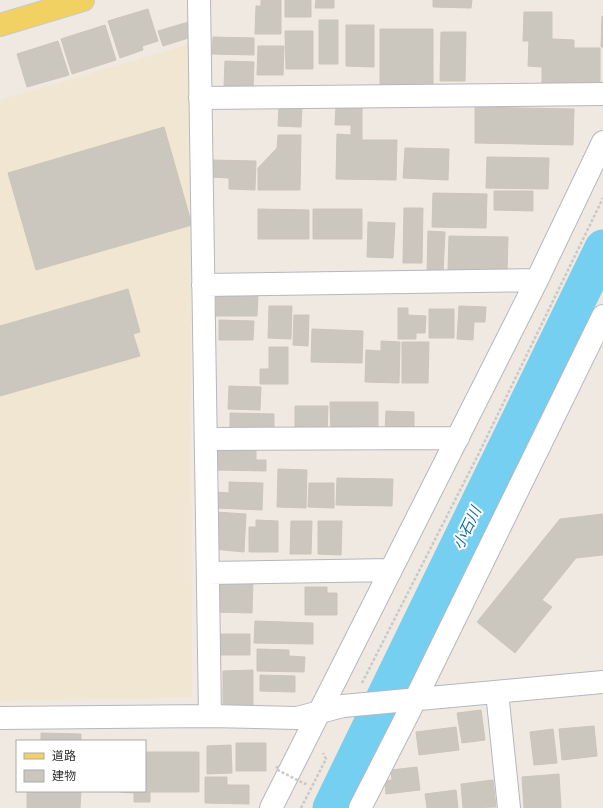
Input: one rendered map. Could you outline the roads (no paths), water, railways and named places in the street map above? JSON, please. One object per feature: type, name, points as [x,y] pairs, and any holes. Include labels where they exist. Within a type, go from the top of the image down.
[{"type":"main road","points":[[0,24],[78,1]]},
{"type":"street","points":[[199,0],[210,716]]},
{"type":"street","points":[[200,98],[603,94]]},
{"type":"street","points":[[271,808],[321,712],[537,280],[603,142]]},
{"type":"street","points":[[203,285],[537,280]]},
{"type":"street","points":[[360,808],[411,700],[603,316]]},
{"type":"street","points":[[206,438],[458,438]]},
{"type":"street","points":[[208,573],[391,570]]},
{"type":"street","points":[[0,718],[210,716],[297,718],[354,705],[603,682]]},
{"type":"street","points":[[497,692],[509,808]]},
{"type":"waterway","name":"小石川","points":[[331,808],[603,248]]},
{"type":"waterway","points":[[588,280],[603,282]]}]
